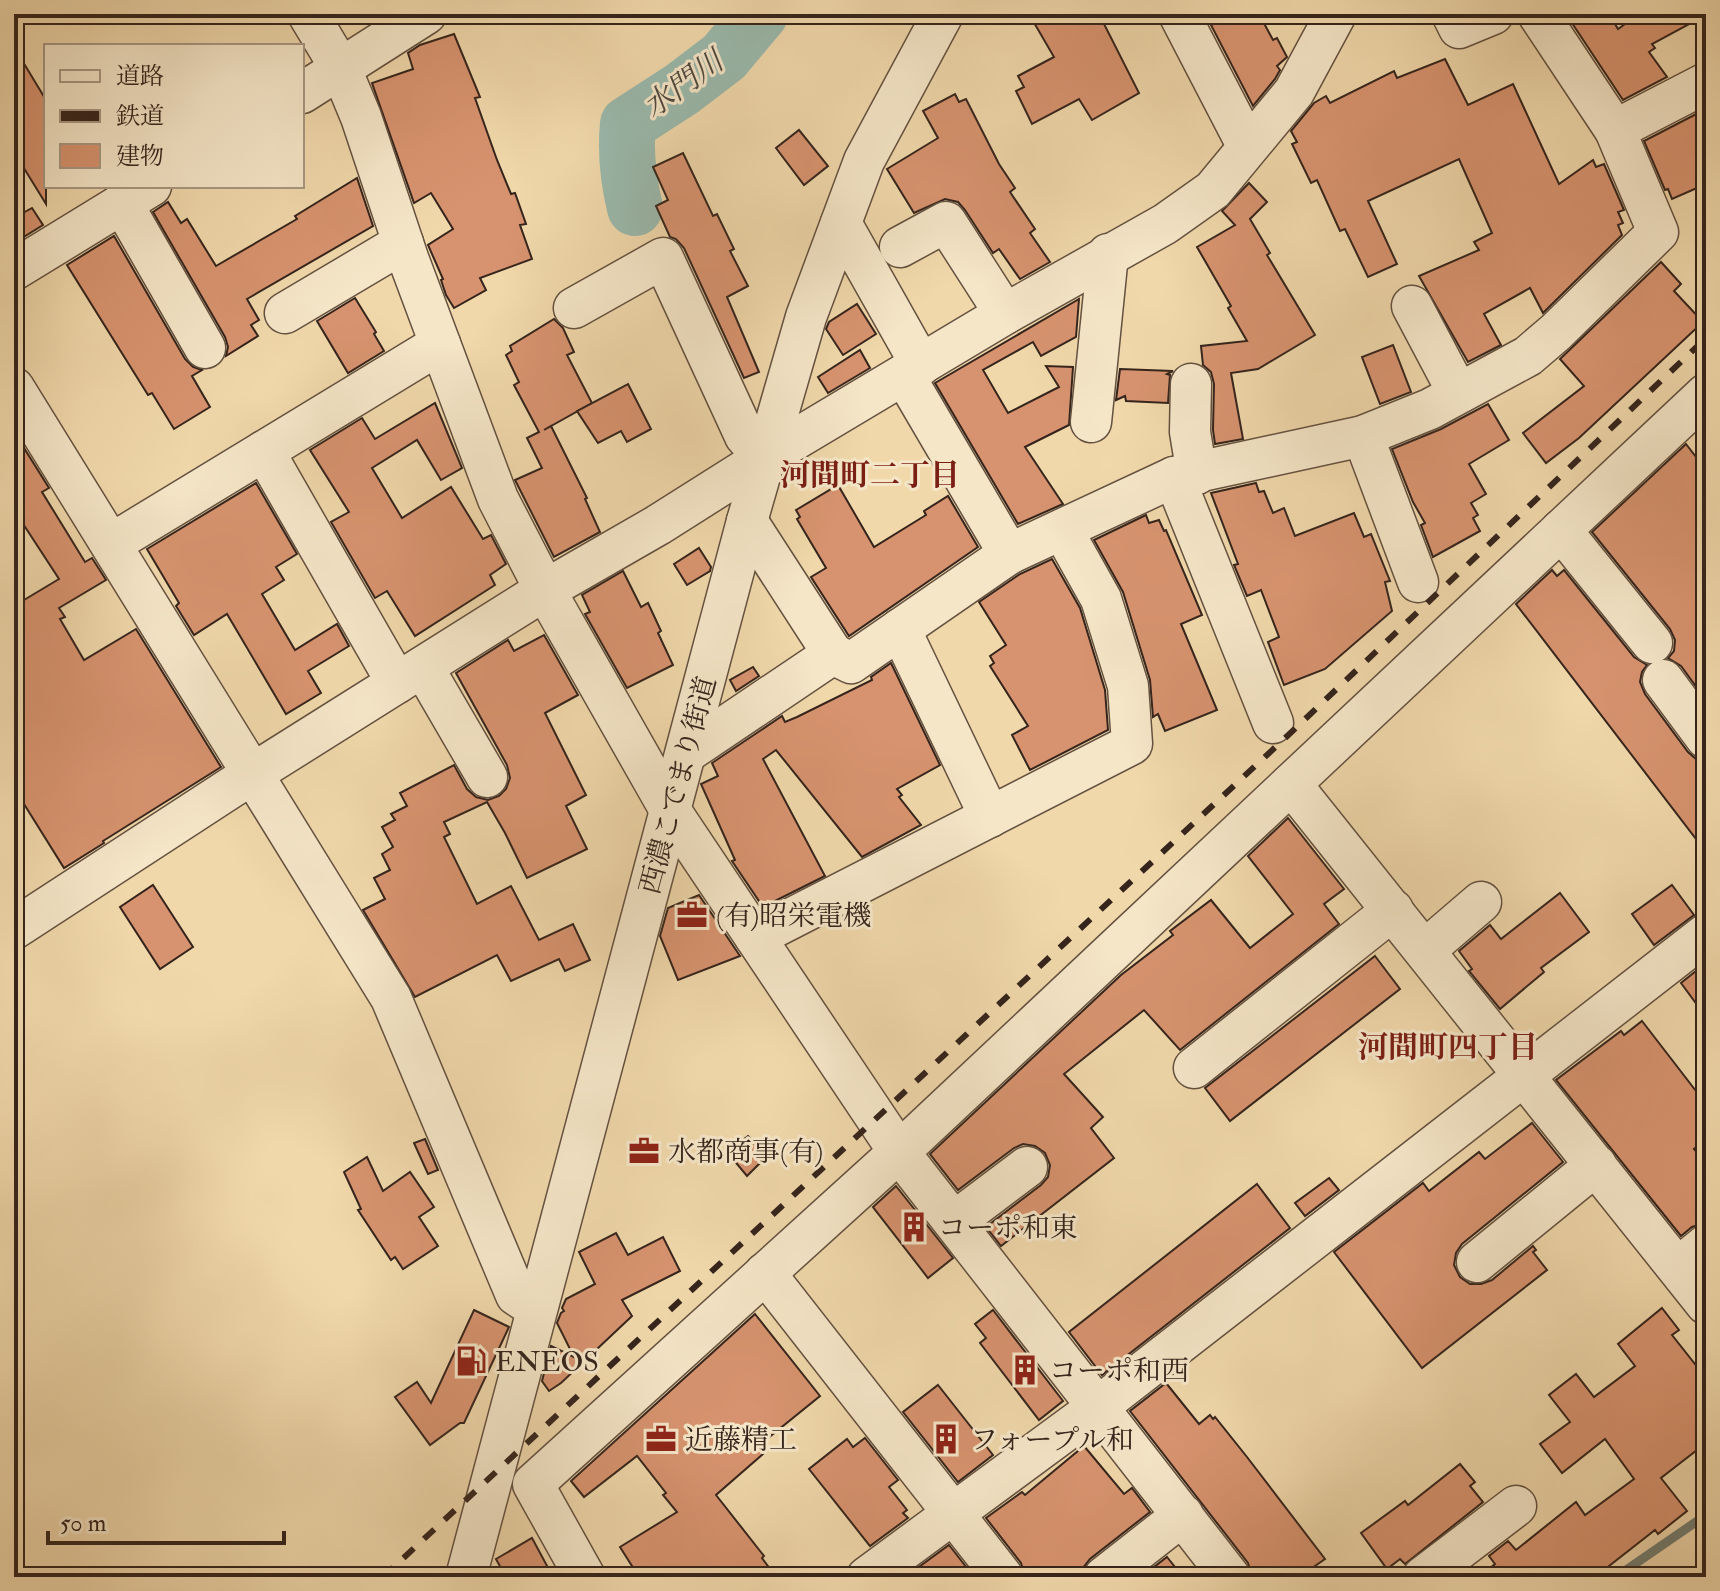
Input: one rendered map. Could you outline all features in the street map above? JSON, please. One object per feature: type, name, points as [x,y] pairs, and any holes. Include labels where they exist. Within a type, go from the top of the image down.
[{"type":"street","points":[[308,14],[341,69],[361,117],[403,243],[498,499],[545,590],[670,810],[899,1152],[1230,1577]]},
{"type":"street","points":[[304,92],[426,14]]},
{"type":"street","points":[[1179,14],[1248,147]]},
{"type":"street","points":[[14,929],[252,774],[545,590],[658,525],[1005,314],[1165,224],[1213,190],[1294,92],[1336,14]]},
{"type":"street","points":[[1452,14],[1459,28],[1493,14]]},
{"type":"street","points":[[747,521],[833,654],[851,663],[1009,554],[1186,475],[1363,436],[1430,409],[1528,356],[1658,232],[1615,130],[1538,14]]},
{"type":"street","name":"西濃こでまり街道","points":[[466,1577],[764,458],[806,317],[864,161],[936,18]]},
{"type":"street","points":[[1615,130],[1706,83]]},
{"type":"street","points":[[14,270],[136,195],[205,348]]},
{"type":"street","points":[[900,247],[946,222],[1005,314]]},
{"type":"street","points":[[841,223],[912,370],[1009,554]]},
{"type":"street","points":[[285,313],[403,243]]},
{"type":"street","points":[[1091,422],[1108,254]]},
{"type":"street","points":[[574,308],[663,258],[745,436],[764,458]]},
{"type":"street","points":[[1412,306],[1458,393]]},
{"type":"street","points":[[111,544],[440,344]]},
{"type":"street","points":[[1191,384],[1186,475],[1273,723]]},
{"type":"street","points":[[14,388],[391,998],[516,1295],[536,1308]]},
{"type":"street","points":[[585,1577],[533,1484],[899,1152],[1561,530],[1702,406]]},
{"type":"street","points":[[1363,436],[1418,582]]},
{"type":"street","points":[[264,451],[410,675],[487,777]]},
{"type":"street","points":[[1561,530],[1657,661],[1706,738]]},
{"type":"street","points":[[755,937],[1132,744],[1128,686],[1101,599],[1063,531]]},
{"type":"street","points":[[900,629],[990,817]]},
{"type":"street","points":[[686,753],[833,654]]},
{"type":"street","points":[[1291,784],[1596,1165],[1692,1257],[1706,1304]]},
{"type":"street","points":[[1425,950],[1481,902]]},
{"type":"street","points":[[1194,1068],[1393,910]]},
{"type":"street","points":[[872,1576],[1099,1406],[1706,934]]},
{"type":"street","points":[[1477,1262],[1596,1165]]},
{"type":"street","points":[[954,1222],[1027,1167]]},
{"type":"street","points":[[765,1273],[1003,1577]]},
{"type":"street","points":[[1423,1577],[1516,1506]]},
{"type":"street","points":[[1104,1577],[1183,1515]]},
{"type":"building","points":[[1029,14],[1099,14],[1139,93],[1092,120],[1079,99],[1032,124],[1016,91],[1024,87],[1018,76],[1054,57]]},
{"type":"building","points":[[1232,14],[1259,14],[1273,40],[1277,38],[1287,57],[1277,66],[1280,70],[1275,79],[1253,106],[1211,25]]},
{"type":"building","points":[[1566,14],[1609,14],[1618,29],[1639,14],[1706,15],[1652,44],[1655,48],[1649,52],[1667,77],[1623,100]]},
{"type":"building","points":[[454,34],[480,97],[475,98],[497,160],[511,194],[515,193],[526,224],[520,225],[532,259],[480,278],[486,290],[454,308],[446,295],[443,279],[428,245],[453,229],[431,193],[414,203],[372,83],[413,69],[408,53],[420,45]]},
{"type":"building","points":[[14,47],[44,97],[46,204],[14,152]]},
{"type":"building","points":[[1445,59],[1468,105],[1513,84],[1559,184],[1593,160],[1596,167],[1604,164],[1624,210],[1618,212],[1623,223],[1618,225],[1622,235],[1543,313],[1530,288],[1484,314],[1501,345],[1468,362],[1419,276],[1479,250],[1474,242],[1492,233],[1459,159],[1368,201],[1397,264],[1368,277],[1345,229],[1340,231],[1317,180],[1311,183],[1292,144],[1297,142],[1291,131],[1314,103],[1326,96],[1330,103],[1394,71],[1397,78]]},
{"type":"building","points":[[955,94],[959,102],[966,99],[999,164],[1015,188],[1010,192],[1035,229],[1030,233],[1050,262],[1020,279],[999,249],[993,253],[958,202],[945,199],[914,213],[887,169],[938,138],[923,111]]},
{"type":"building","points":[[1706,109],[1706,184],[1672,199],[1644,141]]},
{"type":"building","points":[[799,130],[828,166],[804,185],[776,148]]},
{"type":"building","points":[[683,153],[713,216],[717,214],[734,249],[730,251],[748,286],[727,297],[759,372],[744,378],[684,248],[670,237],[656,206],[668,200],[653,167]]},
{"type":"building","points":[[357,178],[373,226],[247,299],[259,320],[251,325],[258,336],[226,356],[228,347],[225,337],[153,212],[168,202],[181,223],[187,219],[216,266],[297,219],[295,216]]},
{"type":"building","points":[[1249,183],[1267,202],[1250,219],[1270,253],[1267,255],[1315,335],[1258,369],[1231,373],[1243,439],[1215,444],[1214,384],[1211,372],[1203,365],[1201,346],[1247,341],[1197,247],[1235,225],[1222,211]]},
{"type":"building","points":[[32,208],[43,225],[14,243],[14,218]]},
{"type":"building","points":[[114,236],[185,359],[202,370],[192,376],[210,407],[174,429],[152,393],[148,395],[67,265]]},
{"type":"building","points":[[1661,262],[1681,284],[1674,291],[1703,322],[1579,438],[1546,463],[1523,433],[1584,386],[1560,359]]},
{"type":"building","points":[[355,298],[384,351],[348,373],[317,321]]},
{"type":"building","points":[[1079,299],[1076,337],[1041,356],[1033,342],[983,370],[1008,413],[1059,387],[1046,366],[1073,367],[1069,425],[1025,447],[1063,504],[1018,524],[935,383]]},
{"type":"building","points":[[857,304],[876,334],[843,355],[826,329],[829,322]]},
{"type":"building","points":[[554,319],[563,328],[574,352],[567,355],[592,403],[551,426],[587,498],[600,532],[554,557],[515,480],[542,468],[527,438],[539,432],[514,385],[519,382],[506,355],[512,351],[510,346]]},
{"type":"building","points":[[1393,345],[1411,392],[1380,404],[1362,357]]},
{"type":"building","points":[[860,350],[870,368],[828,393],[818,377]]},
{"type":"building","points":[[1120,369],[1173,371],[1167,374],[1170,375],[1168,403],[1126,401],[1125,396],[1116,400]]},
{"type":"building","points":[[628,384],[651,429],[627,442],[621,431],[598,443],[577,411]]},
{"type":"building","points":[[435,403],[462,468],[441,480],[417,440],[372,468],[402,518],[451,487],[483,539],[491,535],[506,564],[490,575],[495,585],[415,636],[387,591],[375,598],[331,522],[349,512],[310,450],[362,418],[375,439]]},
{"type":"building","points":[[1488,404],[1509,440],[1469,464],[1486,494],[1471,503],[1478,515],[1473,518],[1480,531],[1433,557],[1421,525],[1425,523],[1413,502],[1392,449],[1441,429]]},
{"type":"building","points":[[14,432],[49,488],[42,492],[85,562],[92,558],[106,580],[59,608],[65,617],[60,619],[84,660],[136,629],[221,767],[64,868],[14,788],[14,606],[59,579],[14,510]]},
{"type":"building","points":[[1686,444],[1706,470],[1706,687],[1700,692],[1681,666],[1668,658],[1674,651],[1675,640],[1670,629],[1592,532]]},
{"type":"building","points":[[256,483],[297,554],[276,567],[284,580],[262,594],[295,650],[337,624],[349,646],[308,671],[321,693],[286,714],[227,614],[194,635],[147,549]]},
{"type":"building","points":[[1256,483],[1259,492],[1264,491],[1273,513],[1284,508],[1295,536],[1354,513],[1364,537],[1371,534],[1390,581],[1385,582],[1392,611],[1325,669],[1284,685],[1268,642],[1279,637],[1261,590],[1247,596],[1211,493]]},
{"type":"building","points":[[838,485],[874,547],[926,515],[924,511],[948,496],[978,547],[849,636],[811,577],[826,568],[797,519],[800,517],[796,510]]},
{"type":"building","points":[[1146,515],[1149,523],[1159,520],[1166,530],[1202,615],[1181,624],[1217,710],[1165,731],[1158,714],[1153,717],[1150,680],[1123,592],[1094,540]]},
{"type":"building","points":[[699,548],[711,567],[710,571],[687,585],[674,564]]},
{"type":"building","points":[[1052,559],[1080,608],[1105,690],[1108,730],[1030,770],[1012,735],[1028,726],[990,666],[994,663],[990,656],[1006,645],[979,602],[1020,574]]},
{"type":"building","points":[[1552,570],[1557,576],[1564,570],[1634,657],[1647,665],[1640,682],[1645,694],[1688,752],[1696,759],[1706,761],[1706,852],[1516,604]]},
{"type":"building","points":[[623,571],[641,607],[648,603],[673,665],[627,688],[585,614],[590,612],[582,595]]},
{"type":"building","points":[[544,635],[578,695],[545,713],[586,795],[566,806],[587,849],[527,878],[487,802],[444,822],[450,834],[444,837],[477,904],[511,886],[539,940],[573,924],[590,960],[565,971],[559,959],[511,981],[497,955],[415,997],[363,910],[385,899],[374,878],[390,870],[382,854],[393,847],[382,827],[395,820],[391,814],[407,806],[400,793],[454,765],[467,789],[476,797],[488,800],[506,789],[510,778],[507,765],[456,673],[508,640],[514,651]]},
{"type":"building","points":[[891,663],[940,765],[897,789],[902,795],[899,797],[921,825],[862,857],[776,750],[763,759],[825,876],[763,907],[732,861],[735,860],[701,784],[718,776],[712,763],[782,716],[785,722],[797,717],[872,680],[871,677]]},
{"type":"building","points":[[753,667],[759,676],[736,691],[730,680]]},
{"type":"building","points":[[1288,818],[1344,889],[1324,904],[1339,924],[1180,1050],[1144,1010],[1064,1074],[1103,1117],[1091,1128],[1114,1158],[1001,1246],[986,1227],[1048,1177],[1050,1165],[1045,1153],[1035,1146],[1023,1144],[958,1190],[930,1154],[1121,975],[1173,935],[1170,931],[1211,900],[1250,948],[1293,914],[1248,856]]},
{"type":"building","points":[[153,885],[193,947],[160,969],[120,907]]},
{"type":"building","points":[[1672,885],[1694,915],[1654,945],[1632,914]]},
{"type":"building","points":[[1560,893],[1589,932],[1541,968],[1544,972],[1500,1009],[1469,971],[1472,969],[1459,951],[1490,925],[1501,939]]},
{"type":"building","points":[[699,895],[740,956],[678,980],[660,936],[668,908]]},
{"type":"building","points":[[1375,956],[1400,989],[1230,1121],[1205,1088]]},
{"type":"building","points":[[1706,963],[1706,1017],[1681,983]]},
{"type":"building","points":[[1642,1021],[1706,1104],[1706,1140],[1694,1149],[1706,1164],[1706,1223],[1692,1227],[1681,1236],[1556,1080],[1621,1031],[1624,1035]]},
{"type":"building","points":[[1532,1123],[1563,1162],[1462,1244],[1456,1253],[1454,1265],[1460,1277],[1470,1284],[1481,1284],[1492,1280],[1533,1246],[1536,1250],[1533,1252],[1547,1270],[1422,1368],[1334,1252],[1423,1183],[1429,1191],[1479,1152],[1485,1159]]},
{"type":"building","points":[[748,1136],[766,1157],[747,1176],[727,1152]]},
{"type":"building","points":[[425,1139],[438,1170],[428,1174],[414,1143]]},
{"type":"building","points":[[367,1157],[383,1191],[410,1172],[434,1207],[419,1217],[438,1246],[403,1269],[395,1257],[391,1260],[358,1210],[361,1209],[344,1172]]},
{"type":"building","points":[[1329,1178],[1339,1190],[1305,1216],[1295,1203]]},
{"type":"building","points":[[1257,1184],[1290,1228],[1102,1375],[1069,1332]]},
{"type":"building","name":"コーポ和東","points":[[896,1186],[953,1258],[928,1278],[873,1207]]},
{"type":"building","points":[[616,1233],[628,1255],[663,1237],[680,1271],[622,1300],[632,1316],[549,1391],[542,1381],[551,1346],[574,1357],[557,1323],[564,1311],[562,1308],[566,1299],[595,1284],[579,1252]]},
{"type":"building","points":[[1662,1308],[1679,1330],[1672,1335],[1706,1378],[1706,1443],[1661,1478],[1687,1511],[1658,1534],[1655,1530],[1595,1577],[1479,1577],[1495,1564],[1489,1556],[1508,1541],[1516,1550],[1576,1502],[1585,1515],[1634,1479],[1605,1439],[1562,1473],[1540,1444],[1570,1422],[1549,1395],[1576,1374],[1594,1397],[1635,1366],[1618,1344]]},
{"type":"building","points":[[474,1310],[509,1327],[464,1423],[430,1445],[395,1397],[417,1382],[431,1403]]},
{"type":"building","name":"コーポ和西","points":[[993,1310],[1063,1401],[1039,1420],[980,1343],[986,1338],[975,1324]]},
{"type":"building","points":[[755,1314],[820,1396],[757,1447],[763,1454],[716,1495],[764,1556],[762,1558],[776,1577],[639,1577],[620,1547],[677,1512],[663,1495],[666,1493],[637,1456],[584,1497],[571,1481]]},
{"type":"building","points":[[1166,1383],[1199,1424],[1210,1415],[1213,1419],[1215,1417],[1325,1559],[1315,1566],[1323,1577],[1252,1577],[1248,1563],[1130,1411]]},
{"type":"building","name":"フォープル和","points":[[938,1385],[993,1455],[958,1482],[903,1412]]},
{"type":"building","points":[[865,1438],[898,1480],[889,1487],[907,1510],[903,1513],[908,1518],[870,1546],[809,1469],[847,1439],[853,1447]]},
{"type":"building","points":[[1084,1446],[1124,1494],[1132,1488],[1150,1512],[1090,1559],[1083,1568],[1082,1577],[1025,1577],[1021,1563],[986,1518],[1022,1492],[1025,1495]]},
{"type":"building","points":[[1460,1464],[1475,1482],[1470,1486],[1483,1502],[1405,1564],[1400,1559],[1387,1569],[1361,1533],[1405,1501],[1408,1505]]},
{"type":"building","points":[[532,1538],[553,1577],[506,1577],[496,1559]]},
{"type":"building","points":[[949,1545],[974,1577],[908,1577],[912,1572]]},
{"type":"building","points":[[1167,1557],[1183,1577],[1141,1577]]},
{"type":"waterway","name":"水門川","points":[[635,208],[628,166],[628,124],[724,57],[760,14]]},
{"type":"waterway","points":[[1616,1577],[1706,1515]]},
{"type":"railway","points":[[383,1577],[1282,741],[1706,338]]},
{"type":"place","name":"(有)昭栄電機","points":[[692,915]]},
{"type":"place","name":"水都商事(有)","points":[[644,1151]]},
{"type":"place","name":"コーポ和東","points":[[914,1227]]},
{"type":"place","name":"ENEOS","points":[[471,1361]]},
{"type":"place","name":"コーポ和西","points":[[1025,1370]]},
{"type":"place","name":"近藤精工","points":[[661,1439]]},
{"type":"place","name":"フォープル和","points":[[946,1439]]},
{"type":"district","name":"河間町二丁目","points":[[870,475]]},
{"type":"district","name":"河間町四丁目","points":[[1448,1047]]}]
